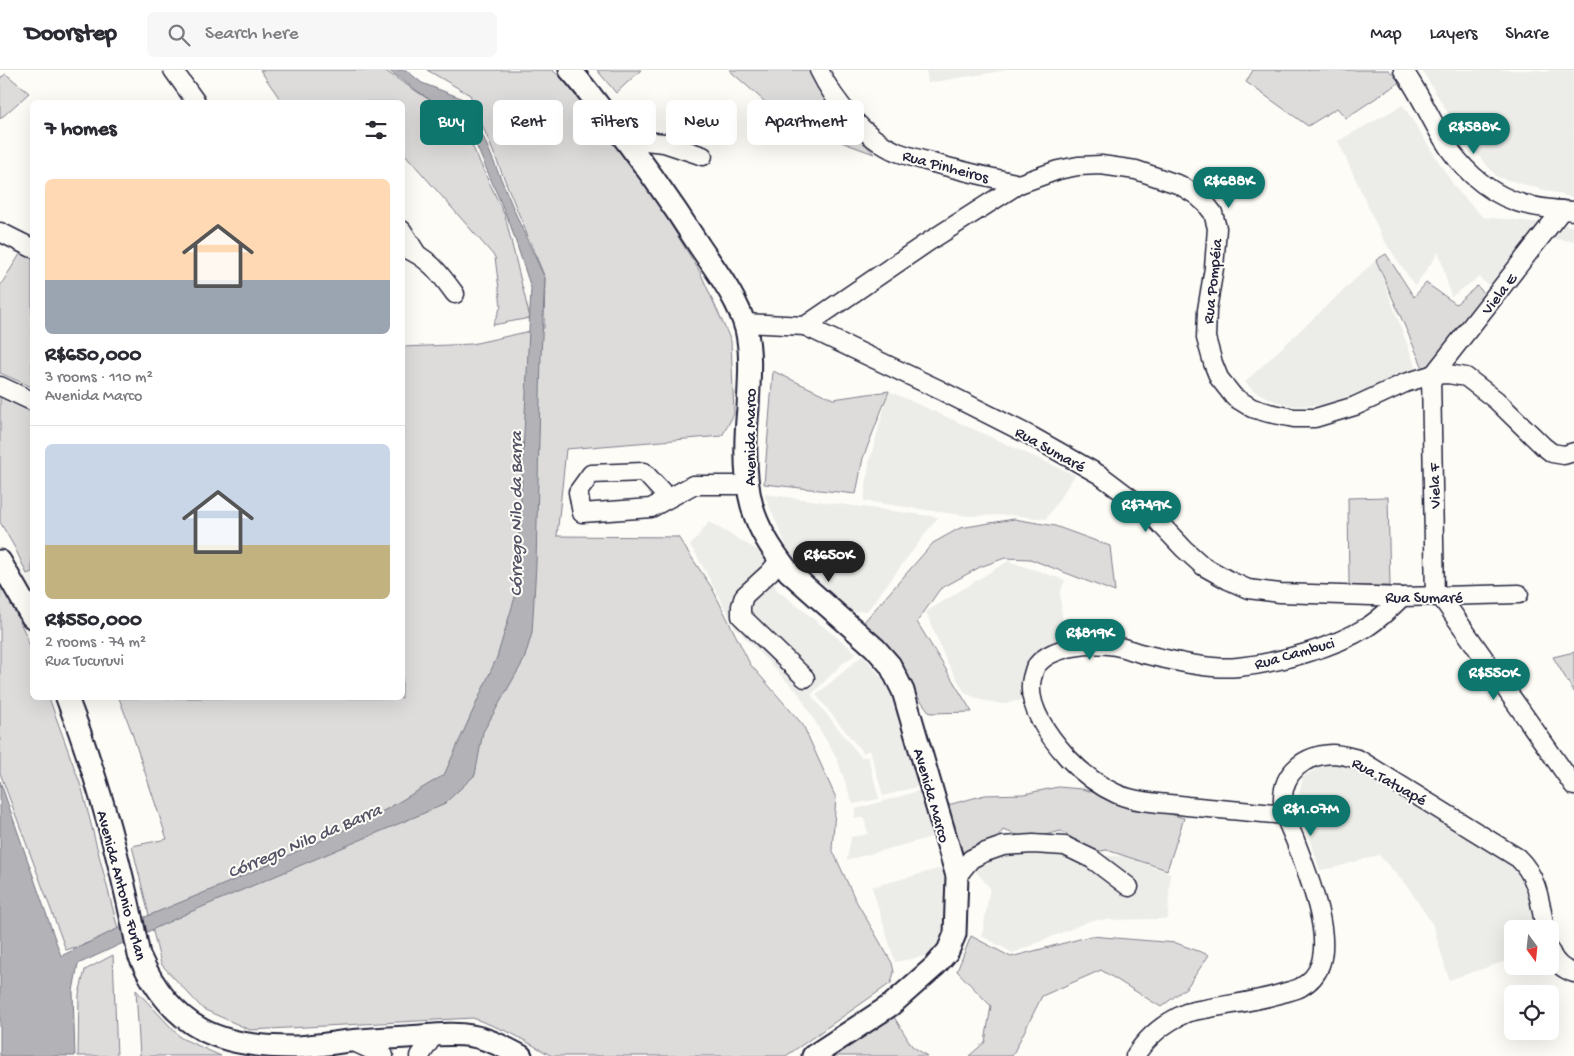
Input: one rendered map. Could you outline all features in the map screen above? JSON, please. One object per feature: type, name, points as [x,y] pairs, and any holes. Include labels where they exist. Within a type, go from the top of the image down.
[{"type":"main road","name":"Avenida Marco","points":[[570,70],[594,100]]},
{"type":"main road","name":"Avenida Marco","points":[[630,145],[681,217],[742,315],[750,354],[746,443],[748,485],[752,507],[760,528],[789,572],[875,648],[890,665],[903,691],[957,876],[955,934],[948,951],[936,966],[890,1005],[813,1056]]},
{"type":"main road","points":[[0,561],[30,614]]},
{"type":"main road","name":"Avenida Antonio Furlan","points":[[68,700],[80,731],[112,834],[139,955],[147,973],[160,993],[176,1012],[195,1026],[219,1038],[253,1045],[299,1047],[434,1035]]},
{"type":"main road","points":[[434,1035],[455,1034],[472,1036],[521,1056]]},
{"type":"street","points":[[173,70],[195,100]]},
{"type":"street","name":"Rua Pinheiros","points":[[820,70],[826,85],[858,124],[896,152],[957,170],[1019,184]]},
{"type":"street","points":[[1402,70],[1410,80],[1442,138],[1456,159],[1473,176],[1514,201],[1568,211]]},
{"type":"street","points":[[656,141],[664,142],[703,156]]},
{"type":"street","name":"Rua Pompéia","points":[[804,326],[925,244],[1019,184],[1058,170],[1078,166],[1101,166],[1136,170],[1180,185],[1196,195],[1213,213],[1217,228],[1214,268],[1207,310],[1206,338],[1212,363],[1219,378],[1234,397],[1252,408],[1268,414],[1294,418],[1315,418],[1355,406],[1405,383],[1432,375],[1448,374],[1466,377],[1496,400],[1552,453],[1564,454],[1574,452]]},
{"type":"street","name":"Viela E","points":[[1432,375],[1568,211]]},
{"type":"street","points":[[0,232],[30,247]]},
{"type":"street","points":[[405,238],[410,250],[437,269],[455,294]]},
{"type":"street","points":[[744,323],[804,326]]},
{"type":"street","name":"Rua Sumaré","points":[[804,326],[940,390],[1031,436],[1100,475],[1149,512],[1202,566],[1248,589],[1263,592],[1402,597],[1519,594]]},
{"type":"street","name":"Viela F","points":[[1432,375],[1438,597]]},
{"type":"street","points":[[0,386],[30,400]]},
{"type":"street","points":[[668,498],[644,472],[592,474],[578,492],[582,513],[651,508],[693,485],[748,485]]},
{"type":"street","points":[[780,560],[744,596],[741,616],[805,678]]},
{"type":"street","name":"Rua Cambuci","points":[[1285,815],[1145,802],[1117,794],[1093,780],[1063,752],[1050,737],[1041,720],[1033,702],[1030,686],[1035,668],[1044,658],[1056,652],[1097,644],[1115,646],[1147,655],[1208,666],[1237,667],[1282,659],[1349,636],[1385,614],[1402,597]]},
{"type":"street","points":[[1438,597],[1574,786]]},
{"type":"street","name":"Rua Tatuapé","points":[[1135,1056],[1155,1032],[1188,1012],[1270,997],[1300,988],[1313,978],[1320,966],[1324,949],[1324,931],[1302,859],[1285,815],[1283,800],[1285,784],[1291,772],[1304,761],[1333,754],[1358,758],[1518,858],[1528,867],[1534,881],[1542,920]]},
{"type":"street","points":[[957,876],[971,859],[1003,846],[1033,844],[1065,846],[1092,859],[1129,887]]},
{"type":"street","points":[[1559,965],[1574,973]]},
{"type":"street","points":[[420,1056],[434,1035]]},
{"type":"street","points":[[352,1041],[384,1056]]},
{"type":"shaded area","points":[[260,70],[384,70],[430,100],[420,100],[420,145],[472,145],[505,216],[530,318],[493,325],[501,306],[495,257],[405,154],[405,100],[281,100]]},
{"type":"shaded area","points":[[388,70],[406,70],[422,83],[463,100],[430,100]]},
{"type":"shaded area","points":[[427,70],[552,70],[562,78],[579,100],[573,100],[573,145],[615,145],[647,186],[700,272],[731,341],[734,414],[722,436],[566,449],[557,536],[678,537],[712,588],[750,664],[803,725],[836,798],[832,849],[855,899],[892,963],[894,972],[891,983],[786,1056],[552,1056],[511,1033],[473,1018],[250,1030],[203,1009],[161,964],[132,846],[167,839],[120,700],[405,700],[405,347],[472,344],[544,328],[545,278],[483,127],[483,100],[472,100],[470,95]]},
{"type":"shaded area","points":[[597,70],[641,70],[616,93]]},
{"type":"shaded area","points":[[729,70],[809,70],[829,100],[763,100]]},
{"type":"shaded area","points":[[926,70],[1007,70],[928,83]]},
{"type":"shaded area","points":[[1253,70],[1389,70],[1400,82],[1346,118],[1337,108],[1308,126],[1246,82]]},
{"type":"shaded area","points":[[1422,70],[1539,70],[1546,72],[1551,70],[1574,70],[1574,198],[1497,177],[1462,136]]},
{"type":"shaded area","points":[[6,74],[29,93],[0,119],[0,78]]},
{"type":"shaded area","points":[[1403,105],[1456,189],[1483,217],[1574,226],[1574,241],[1542,238],[1506,301],[1479,277],[1451,297],[1439,252],[1415,286],[1383,239],[1338,141]]},
{"type":"shaded area","points":[[483,136],[545,278],[541,356],[536,565],[532,633],[524,660],[483,732],[475,775],[443,805],[188,913],[78,964],[73,991],[75,1056],[0,1056],[0,781],[61,956],[123,926],[225,884],[331,836],[387,809],[444,775],[497,657],[515,597],[531,288],[510,224],[476,145],[483,145]]},
{"type":"shaded area","points":[[864,143],[874,154],[849,145],[864,145]]},
{"type":"shaded area","points":[[22,251],[30,255],[30,386],[0,373],[0,286]]},
{"type":"shaded area","points":[[1386,254],[1414,297],[1426,283],[1456,304],[1477,286],[1499,307],[1441,365],[1423,368],[1376,260]]},
{"type":"shaded area","points":[[1376,260],[1417,371],[1324,405],[1293,406],[1275,401],[1254,391],[1245,382]]},
{"type":"shaded area","points":[[773,371],[833,399],[889,391],[863,458],[856,494],[764,484]]},
{"type":"shaded area","points":[[889,391],[1075,475],[1046,519],[1009,515],[968,516],[864,501],[869,463]]},
{"type":"shaded area","points":[[0,396],[30,411],[30,573],[27,574],[0,522]]},
{"type":"shaded area","points":[[764,494],[938,517],[867,611],[849,612],[793,561]]},
{"type":"shaded area","points":[[1388,497],[1390,586],[1349,586],[1348,498]]},
{"type":"shaded area","points":[[1014,519],[1055,526],[1110,546],[1115,592],[1030,559],[1005,558],[980,567],[940,589],[917,622],[972,712],[930,713],[863,623],[933,543],[960,528]]},
{"type":"shaded area","points":[[709,522],[759,551],[777,590],[857,653],[842,664],[811,695],[861,757],[868,757],[879,799],[853,804],[837,759],[799,694],[735,627],[690,546]]},
{"type":"shaded area","points":[[1008,561],[1065,580],[1060,593],[1064,640],[1046,649],[1026,677],[1022,700],[1002,704],[981,700],[965,693],[945,658],[926,612]]},
{"type":"shaded area","points":[[0,579],[30,647],[30,700],[50,700],[82,789],[119,933],[66,950],[0,773]]},
{"type":"shaded area","points":[[1574,652],[1574,692],[1553,657]]},
{"type":"shaded area","points":[[863,655],[885,682],[900,715],[920,786],[883,796],[870,750],[863,753],[816,695]]},
{"type":"shaded area","points":[[1343,759],[1403,789],[1502,859],[1514,864],[1526,880],[1535,920],[1504,920],[1504,962],[1449,980],[1433,925],[1408,887],[1379,855],[1320,870],[1298,801],[1303,777],[1317,769]]},
{"type":"shaded area","points":[[1058,787],[1082,789],[1184,818],[1167,870],[1107,850],[1094,852],[1061,831],[1029,839],[1003,830],[995,841],[962,866],[944,806],[985,795],[1024,794]]},
{"type":"shaded area","points":[[922,790],[936,836],[847,860],[851,837],[868,834],[864,818],[854,818],[856,809]]},
{"type":"shaded area","points":[[1020,841],[1103,856],[1124,856],[1170,873],[1168,919],[1092,920],[1013,953],[982,936],[990,888],[973,868]]},
{"type":"shaded area","points":[[949,866],[944,941],[936,954],[895,962],[872,887]]},
{"type":"shaded area","points":[[971,936],[1011,957],[1091,936],[1176,943],[1209,955],[1187,987],[1161,1007],[1101,970],[1042,996],[1012,1056],[969,1056],[985,1042],[991,1006],[957,971]]},
{"type":"shaded area","points":[[113,955],[117,1056],[78,1056],[79,994],[85,970]]},
{"type":"shaded area","points":[[136,990],[181,1038],[221,1056],[140,1056]]},
{"type":"shaded area","points":[[894,1017],[912,1046],[927,1056],[829,1056],[827,1054]]},
{"type":"water label","name":"Córrego Nilo da Barra","points":[[515,514]]},
{"type":"water label","name":"Córrego Nilo da Barra","points":[[304,840]]}]
